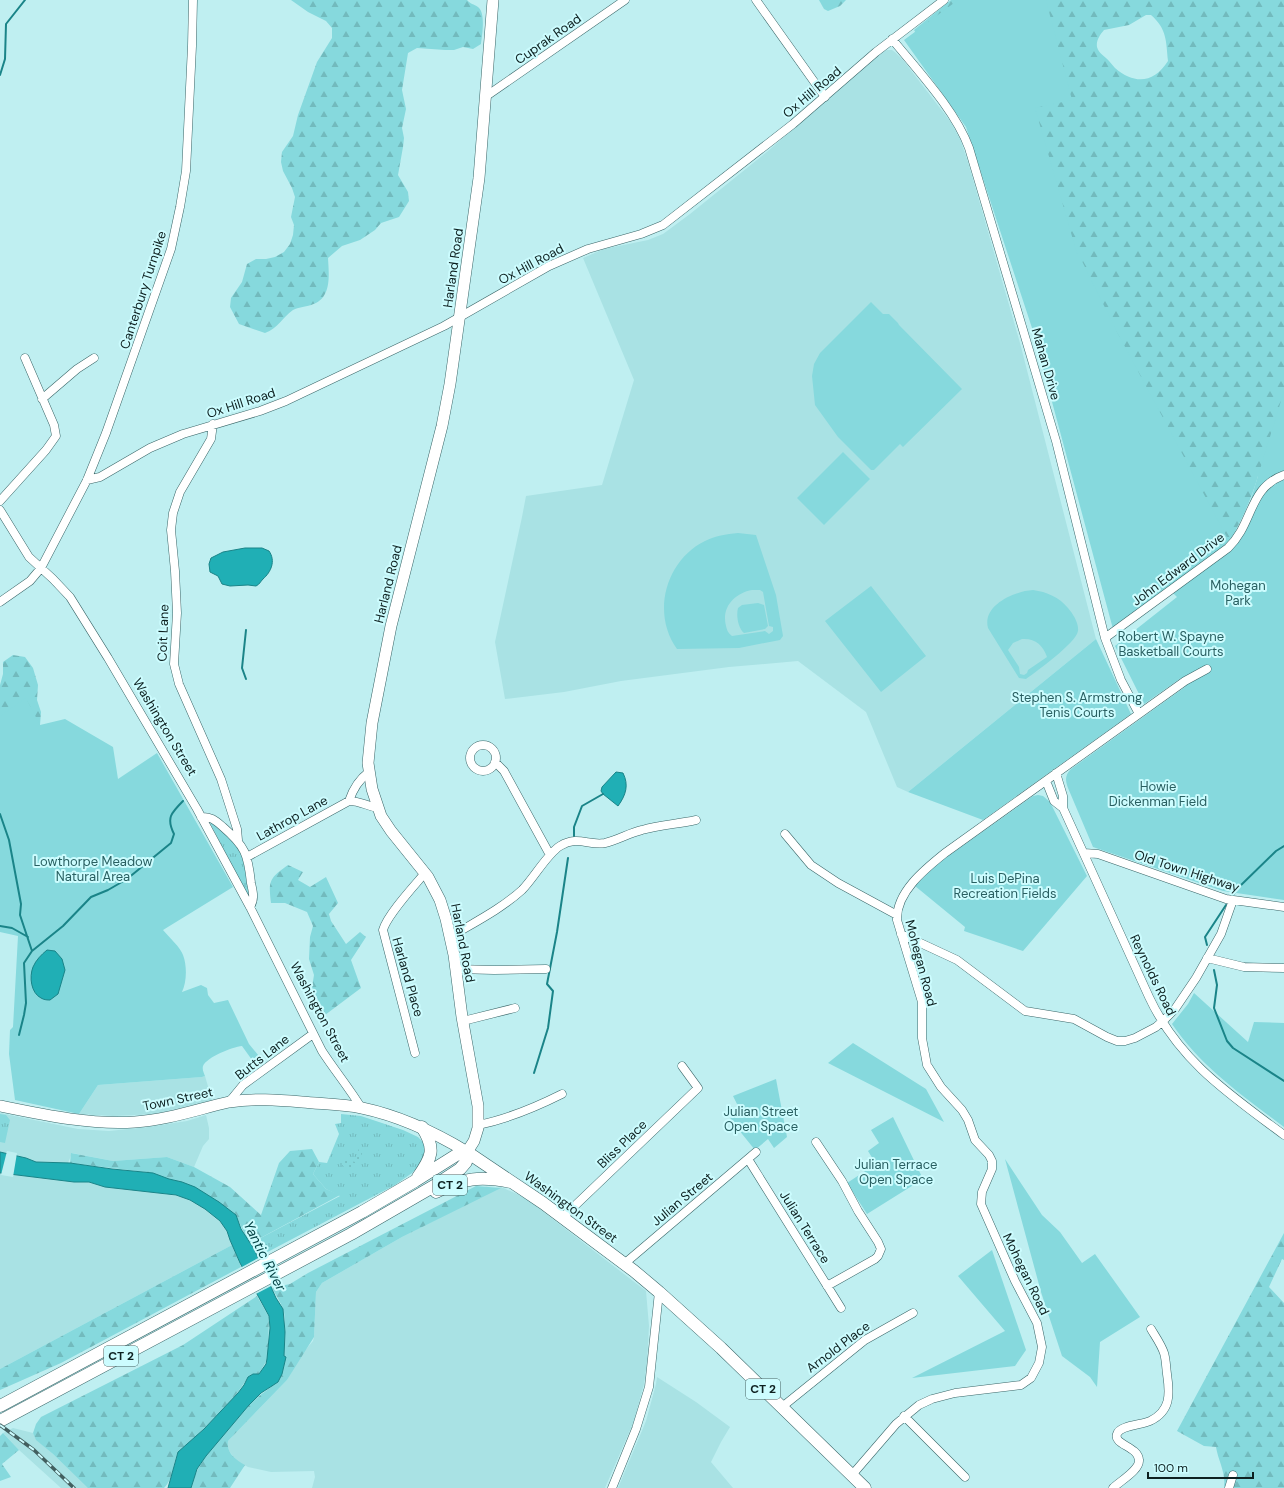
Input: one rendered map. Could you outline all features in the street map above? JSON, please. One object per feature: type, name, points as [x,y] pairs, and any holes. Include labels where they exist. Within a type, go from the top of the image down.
[{"type":"highway","points":[[415,1181],[427,1163],[432,1152],[428,1138],[422,1127]]},
{"type":"highway","name":"Washington Street","points":[[468,1152],[514,1182],[659,1292],[711,1339],[865,1488]]},
{"type":"highway","points":[[391,1211],[460,1169],[466,1162],[468,1152]]},
{"type":"highway","name":"CT 2","points":[[0,1406],[277,1258],[415,1181],[458,1154],[468,1152]]},
{"type":"highway","name":"CT 2","points":[[2,1421],[391,1211],[407,1208],[438,1191],[466,1180],[489,1179],[514,1182]]},
{"type":"highway","points":[[0,1398],[50,1379]]},
{"type":"main road","name":"Harland Road","points":[[468,1152],[474,1141],[478,1125],[477,1101],[462,1021],[456,969],[450,937],[440,900],[425,873],[387,826],[378,808],[372,789],[369,772],[370,739],[386,652],[444,416],[460,317],[479,178],[493,0]]},
{"type":"main road","name":"Town Street","points":[[0,1106],[94,1122],[135,1122],[176,1116],[229,1102],[250,1100],[282,1100],[362,1109]]},
{"type":"main road","name":"Washington Street","points":[[362,1109],[422,1127],[468,1152]]},
{"type":"street","name":"Canterbury Turnpike","points":[[0,602],[30,582],[40,568],[87,480],[106,433],[171,249],[186,171],[193,0]]},
{"type":"street","name":"Cuprak Road","points":[[485,97],[625,0]]},
{"type":"street","points":[[756,0],[825,97]]},
{"type":"street","name":"Ox Hill Road","points":[[87,480],[100,477],[150,448],[183,434],[260,411],[286,401],[416,340],[460,317],[542,269],[565,258],[592,247],[646,232],[663,225],[825,97],[892,39],[944,0]]},
{"type":"street","name":"Mahan Drive","points":[[892,39],[949,112],[962,132],[969,148],[1056,441],[1105,638],[1122,680],[1139,714]]},
{"type":"street","points":[[0,501],[56,437],[54,425],[24,358]]},
{"type":"street","points":[[42,399],[94,358]]},
{"type":"street","name":"Coit Lane","points":[[213,424],[211,439],[180,492],[173,513],[171,530],[177,614],[174,668],[179,684],[221,779],[237,829],[238,840]]},
{"type":"street","name":"John Edward Drive","points":[[1105,638],[1228,548],[1236,540],[1263,488],[1270,482],[1284,475]]},
{"type":"street","name":"Washington Street","points":[[0,510],[29,557],[70,597],[108,658],[201,817],[250,907],[313,1034],[337,1073],[354,1094],[362,1109]]},
{"type":"street","name":"Mohegan Road","points":[[852,1475],[904,1416],[919,1405],[932,1399],[961,1392],[1014,1387],[1024,1384],[1031,1378],[1039,1364],[1042,1347],[1041,1335],[1035,1317],[1015,1281],[981,1204],[982,1192],[992,1169],[992,1159],[975,1140],[968,1120],[962,1110],[936,1081],[926,1061],[922,1038],[922,1002],[897,922],[899,905],[904,895],[917,878],[930,866],[1185,681],[1207,669]]},
{"type":"street","points":[[495,762],[504,771],[550,855]]},
{"type":"street","name":"Lathrop Lane","points":[[349,801],[352,790],[369,772]]},
{"type":"street","name":"Reynolds Road","points":[[1056,774],[1064,799],[1063,808]]},
{"type":"street","name":"Reynolds Road","points":[[1046,781],[1054,801],[1063,808],[1149,997],[1162,1022],[1178,1044],[1209,1078],[1284,1135]]},
{"type":"street","name":"Lathrop Lane","points":[[247,856],[349,801],[357,801],[371,807],[378,808]]},
{"type":"street","name":"Lathrop Lane","points":[[201,817],[211,817],[238,840],[247,856],[253,899],[250,907]]},
{"type":"street","points":[[450,937],[508,902],[528,883],[559,846],[573,841],[604,843],[650,828],[696,820]]},
{"type":"street","points":[[785,834],[808,862],[817,870],[897,915]]},
{"type":"street","name":"Old Town Highway","points":[[1084,853],[1098,854],[1233,900],[1284,907]]},
{"type":"street","name":"Harland Place","points":[[415,1053],[383,930],[390,917],[425,873]]},
{"type":"street","points":[[901,934],[957,960],[1020,1008],[1029,1013],[1074,1019],[1107,1037],[1121,1041],[1135,1038],[1153,1029],[1174,1009],[1196,978],[1225,926],[1233,900]]},
{"type":"street","points":[[1207,958],[1244,967],[1284,968]]},
{"type":"street","points":[[456,969],[494,970],[546,968]]},
{"type":"street","points":[[462,1021],[515,1008]]},
{"type":"street","name":"Butts Lane","points":[[229,1102],[243,1085],[313,1034]]},
{"type":"street","name":"Bliss Place","points":[[562,1218],[698,1088],[682,1066]]},
{"type":"street","points":[[478,1125],[504,1119],[528,1110],[562,1094]]},
{"type":"street","points":[[816,1142],[846,1189],[881,1249],[875,1259],[827,1286]]},
{"type":"street","name":"Julian Street","points":[[624,1264],[756,1152]]},
{"type":"street","name":"Julian Terrace","points":[[748,1159],[841,1308]]},
{"type":"street","points":[[612,1488],[636,1429],[649,1388],[659,1292]]},
{"type":"street","name":"Arnold Place","points":[[782,1407],[865,1340],[913,1313]]},
{"type":"street","points":[[1113,1488],[1134,1471],[1139,1464],[1137,1454],[1133,1449],[1120,1442],[1117,1438],[1117,1433],[1122,1428],[1152,1420],[1162,1412],[1168,1401],[1169,1384],[1165,1357],[1150,1329]]},
{"type":"street","points":[[904,1416],[965,1476]]},
{"type":"street","points":[[1230,1488],[1233,1475]]},
{"type":"shaded area","points":[[892,50],[903,60],[950,121],[960,139],[1020,343],[1096,639],[908,792],[897,787],[866,712],[798,661],[729,667],[621,681],[564,692],[505,699],[495,642],[526,496],[602,485],[634,380],[583,258],[604,249],[648,240],[663,234],[768,151],[881,52]]},
{"type":"shaded area","points":[[245,548],[262,548],[269,551],[272,559],[272,566],[270,570],[256,586],[230,586],[222,584],[218,576],[210,572],[209,564],[211,558],[223,552]]},
{"type":"shaded area","points":[[616,772],[623,773],[626,782],[625,794],[618,806],[601,791],[602,787]]},
{"type":"shaded area","points":[[47,950],[55,951],[62,959],[65,970],[58,994],[50,1000],[43,999],[38,996],[33,989],[31,980],[34,964]]},
{"type":"shaded area","points":[[205,1076],[212,1100],[155,1114],[113,1116],[79,1114],[98,1085]]},
{"type":"shaded area","points":[[0,1113],[78,1129],[109,1131],[187,1121],[206,1115],[209,1128],[209,1139],[203,1146],[194,1167],[167,1157],[113,1161],[72,1153],[68,1163],[36,1162],[0,1152]]},
{"type":"shaded area","points":[[0,1152],[36,1162],[70,1163],[153,1173],[195,1187],[236,1215],[241,1229],[254,1249],[276,1298],[283,1309],[285,1332],[284,1356],[286,1357],[282,1374],[278,1382],[261,1393],[249,1405],[206,1456],[197,1469],[191,1488],[168,1488],[178,1452],[204,1429],[238,1393],[248,1377],[253,1374],[259,1374],[266,1364],[267,1359],[270,1328],[269,1316],[240,1263],[227,1231],[220,1221],[205,1209],[190,1200],[176,1195],[105,1187],[89,1182],[74,1182],[0,1173]]},
{"type":"shaded area","points":[[0,1173],[74,1182],[89,1182],[105,1187],[131,1189],[183,1197],[201,1206],[221,1223],[227,1231],[232,1245],[0,1369]]},
{"type":"shaded area","points":[[501,1187],[528,1200],[646,1291],[649,1326],[644,1384],[634,1421],[605,1488],[312,1488],[315,1477],[314,1471],[271,1472],[248,1467],[237,1461],[229,1451],[227,1444],[228,1441],[287,1380],[302,1354],[313,1341],[316,1292],[322,1283],[402,1237]]},
{"type":"shaded area","points":[[657,1377],[696,1402],[730,1427],[711,1462],[733,1488],[618,1488],[646,1421]]},
{"type":"shaded area","points":[[13,1428],[33,1433],[37,1440],[89,1488],[61,1488],[19,1450],[3,1433]]},
{"type":"green space","points":[[291,0],[467,0],[480,10],[483,19],[483,30],[481,44],[473,49],[463,47],[454,50],[417,48],[408,53],[402,90],[406,109],[402,128],[404,138],[398,175],[408,192],[409,201],[399,217],[381,223],[375,230],[360,240],[342,246],[328,258],[329,279],[323,298],[311,305],[293,310],[277,326],[265,333],[239,324],[230,307],[231,298],[242,282],[247,264],[256,259],[275,257],[284,252],[290,244],[293,235],[294,225],[291,217],[295,197],[283,171],[281,162],[282,152],[293,136],[298,115],[317,62],[332,38],[332,28],[326,21],[308,12]]},
{"type":"green space","points":[[819,0],[846,0],[840,6],[828,11],[824,9]]},
{"type":"green space","points":[[951,0],[1284,0],[1284,471],[1258,476],[1246,510],[1229,542],[914,30]],"holes":[[[1146,15],[1151,15],[1163,30],[1166,41],[1168,61],[1157,74],[1144,79],[1137,79],[1130,77],[1115,68],[1101,53],[1097,47],[1097,44],[1104,30],[1129,25]]]},
{"type":"green space","points":[[958,0],[1046,0],[1072,100],[1035,108],[1078,257],[1080,257],[1117,332],[1229,541],[1241,523],[1250,502],[1284,391],[1284,900],[1223,891],[1093,847],[1068,788],[1066,778],[1071,769],[1185,687],[1181,678],[1144,704],[1115,646],[1177,597],[1167,587],[1113,629],[1033,331],[966,127],[904,40]]},
{"type":"green space","points":[[871,302],[883,314],[889,314],[962,389],[903,447],[900,444],[874,470],[871,470],[838,437],[815,405],[812,376],[814,364],[820,353]]},
{"type":"green space","points":[[843,452],[870,479],[824,525],[797,498]]},
{"type":"green space","points":[[738,533],[756,535],[776,595],[783,636],[780,640],[739,648],[677,649],[669,635],[665,620],[664,604],[672,574],[681,561],[692,550],[705,541]],"holes":[[[752,590],[760,590],[763,592],[769,626],[773,627],[773,631],[769,634],[765,631],[732,636],[728,631],[725,619],[731,602],[740,594]]]},
{"type":"green space","points":[[871,586],[926,656],[881,692],[825,621]]},
{"type":"green space","points":[[1033,590],[1043,592],[1061,601],[1074,616],[1077,622],[1078,631],[1076,636],[1064,649],[1026,679],[1019,678],[988,628],[987,620],[990,612],[995,606],[1009,596]],"holes":[[[1022,639],[1027,639],[1038,643],[1047,657],[1028,670],[1024,675],[1020,674],[1019,667],[1008,650],[1013,643]]]},
{"type":"green space","points":[[758,603],[764,605],[768,626],[765,629],[744,633],[740,628],[738,621],[738,608],[742,605]]},
{"type":"green space","name":"Stephen S. Armstrong Tenis Courts","points":[[1096,639],[1131,714],[983,820],[908,792]]},
{"type":"green space","points":[[13,655],[25,657],[33,668],[38,685],[37,700],[41,712],[40,725],[0,747],[0,685],[3,674],[3,662]]},
{"type":"green space","name":"Lowthorpe Meadow Natural Area","points":[[26,698],[40,725],[65,719],[113,747],[118,779],[157,753],[233,887],[163,930],[182,952],[186,968],[186,979],[182,992],[201,985],[207,988],[208,995],[214,1003],[228,1000],[249,1044],[263,1061],[257,1067],[242,1046],[226,1050],[209,1059],[203,1066],[205,1076],[202,1077],[98,1085],[79,1114],[15,1100],[9,1054],[10,1030],[13,1027],[18,936],[0,932],[0,716]]},
{"type":"green space","name":"Luis DePina Recreation Fields","points":[[1033,796],[1043,796],[1050,802],[1087,876],[1023,951],[964,931],[965,927],[915,886],[937,864]]},
{"type":"green space","points":[[210,820],[234,840],[243,856],[250,893],[249,898],[209,821]]},
{"type":"green space","points":[[288,865],[303,872],[298,880],[310,887],[326,877],[338,903],[329,914],[331,921],[346,944],[360,932],[366,937],[351,960],[361,988],[325,1015],[312,987],[314,975],[309,959],[310,937],[313,926],[307,912],[285,903],[271,903],[270,884],[277,873]]},
{"type":"green space","points":[[1194,993],[1248,1042],[1254,1022],[1284,1023],[1284,1127],[1224,1080],[1196,1054],[1172,1024],[1188,1004]]},
{"type":"green space","points":[[853,1043],[926,1089],[944,1122],[828,1063]]},
{"type":"green space","name":"Julian Street Open Space","points":[[776,1079],[787,1137],[774,1148],[768,1139],[755,1150],[730,1119],[740,1110],[733,1096]]},
{"type":"green space","points":[[0,1114],[6,1115],[10,1120],[5,1143],[0,1142]]},
{"type":"green space","points":[[341,1114],[361,1116],[403,1130],[418,1137],[427,1146],[423,1161],[412,1173],[395,1185],[258,1257],[251,1243],[340,1196],[326,1189],[313,1174],[319,1162],[327,1163],[339,1134],[335,1124],[341,1123]]},
{"type":"green space","name":"Julian Terrace Open Space","points":[[893,1117],[923,1179],[867,1214],[847,1183],[876,1164],[868,1151],[879,1143],[871,1130]]},
{"type":"green space","points":[[359,1148],[363,1150],[359,1164],[355,1163],[353,1169],[342,1166],[344,1159],[355,1162]]},
{"type":"green space","points":[[312,1149],[319,1162],[313,1174],[326,1189],[340,1195],[251,1243],[246,1237],[238,1220],[172,1181],[145,1172],[70,1163],[71,1153],[113,1161],[167,1157],[194,1167],[230,1187],[261,1215],[279,1163],[290,1151]]},
{"type":"green space","points":[[1005,1159],[1042,1215],[1060,1232],[1082,1263],[1095,1254],[1140,1317],[1100,1342],[1097,1387],[1090,1377],[1062,1356],[1041,1292]]},
{"type":"green space","points":[[476,1186],[501,1188],[402,1237],[322,1283],[316,1292],[314,1337],[287,1380],[228,1441],[232,1456],[245,1465],[230,1488],[191,1488],[195,1475],[205,1457],[250,1404],[271,1387],[281,1375],[284,1355],[285,1317],[282,1306],[272,1288],[290,1284],[308,1273]]},
{"type":"green space","points":[[1284,1233],[1284,1260],[1282,1259],[1269,1287],[1284,1303],[1284,1488],[1226,1488],[1224,1486],[1223,1471],[1216,1447],[1204,1446],[1177,1431]]},
{"type":"green space","points":[[232,1245],[241,1267],[61,1363],[0,1390],[0,1369]]},
{"type":"green space","points":[[992,1250],[1026,1350],[1015,1366],[912,1378],[1005,1331],[958,1276]]},
{"type":"green space","points":[[257,1296],[269,1317],[268,1358],[259,1374],[252,1374],[217,1415],[180,1450],[176,1458],[170,1480],[164,1488],[88,1488],[53,1454],[36,1440],[33,1433],[36,1424],[41,1417],[183,1345]]},
{"type":"green space","points":[[3,1433],[19,1450],[2,1464],[11,1477],[0,1481],[0,1436]]},
{"type":"pier","points":[[7,1151],[17,1153],[13,1177],[1,1175]]},
{"type":"pier","points":[[260,1257],[273,1285],[254,1295],[240,1268]]},
{"type":"waterway","points":[[0,75],[5,59],[6,24],[25,0]]},
{"type":"waterway","points":[[246,630],[242,668],[246,679]]},
{"type":"waterway","points":[[574,836],[574,827],[582,806],[603,794]]},
{"type":"waterway","points":[[32,951],[63,926],[91,897],[108,890],[127,879],[171,843],[174,834],[170,824],[171,816],[175,809],[183,801]]},
{"type":"waterway","points":[[0,814],[9,840],[21,904],[20,915],[32,951],[24,963],[26,1003],[19,1035]]},
{"type":"waterway","points":[[1233,895],[1238,888],[1276,851],[1284,846]]},
{"type":"waterway","points":[[534,1073],[548,1028],[553,991],[547,984],[557,932],[568,858]]},
{"type":"waterway","points":[[1207,945],[1205,937],[1226,905]]},
{"type":"waterway","points":[[0,926],[12,928],[28,937]]},
{"type":"waterway","points":[[1214,970],[1217,985],[1214,1008],[1227,1041],[1233,1048],[1284,1081]]},
{"type":"railway","points":[[0,1425],[34,1450],[74,1488]]},
{"type":"park label","name":"Mohegan Park","points":[[1238,592]]},
{"type":"park label","name":"Robert W. Spayne Basketball Courts","points":[[1171,644]]},
{"type":"park label","name":"Howie Dickenman Field","points":[[1158,794]]},
{"type":"water label","name":"Yantic River","points":[[265,1256]]}]
